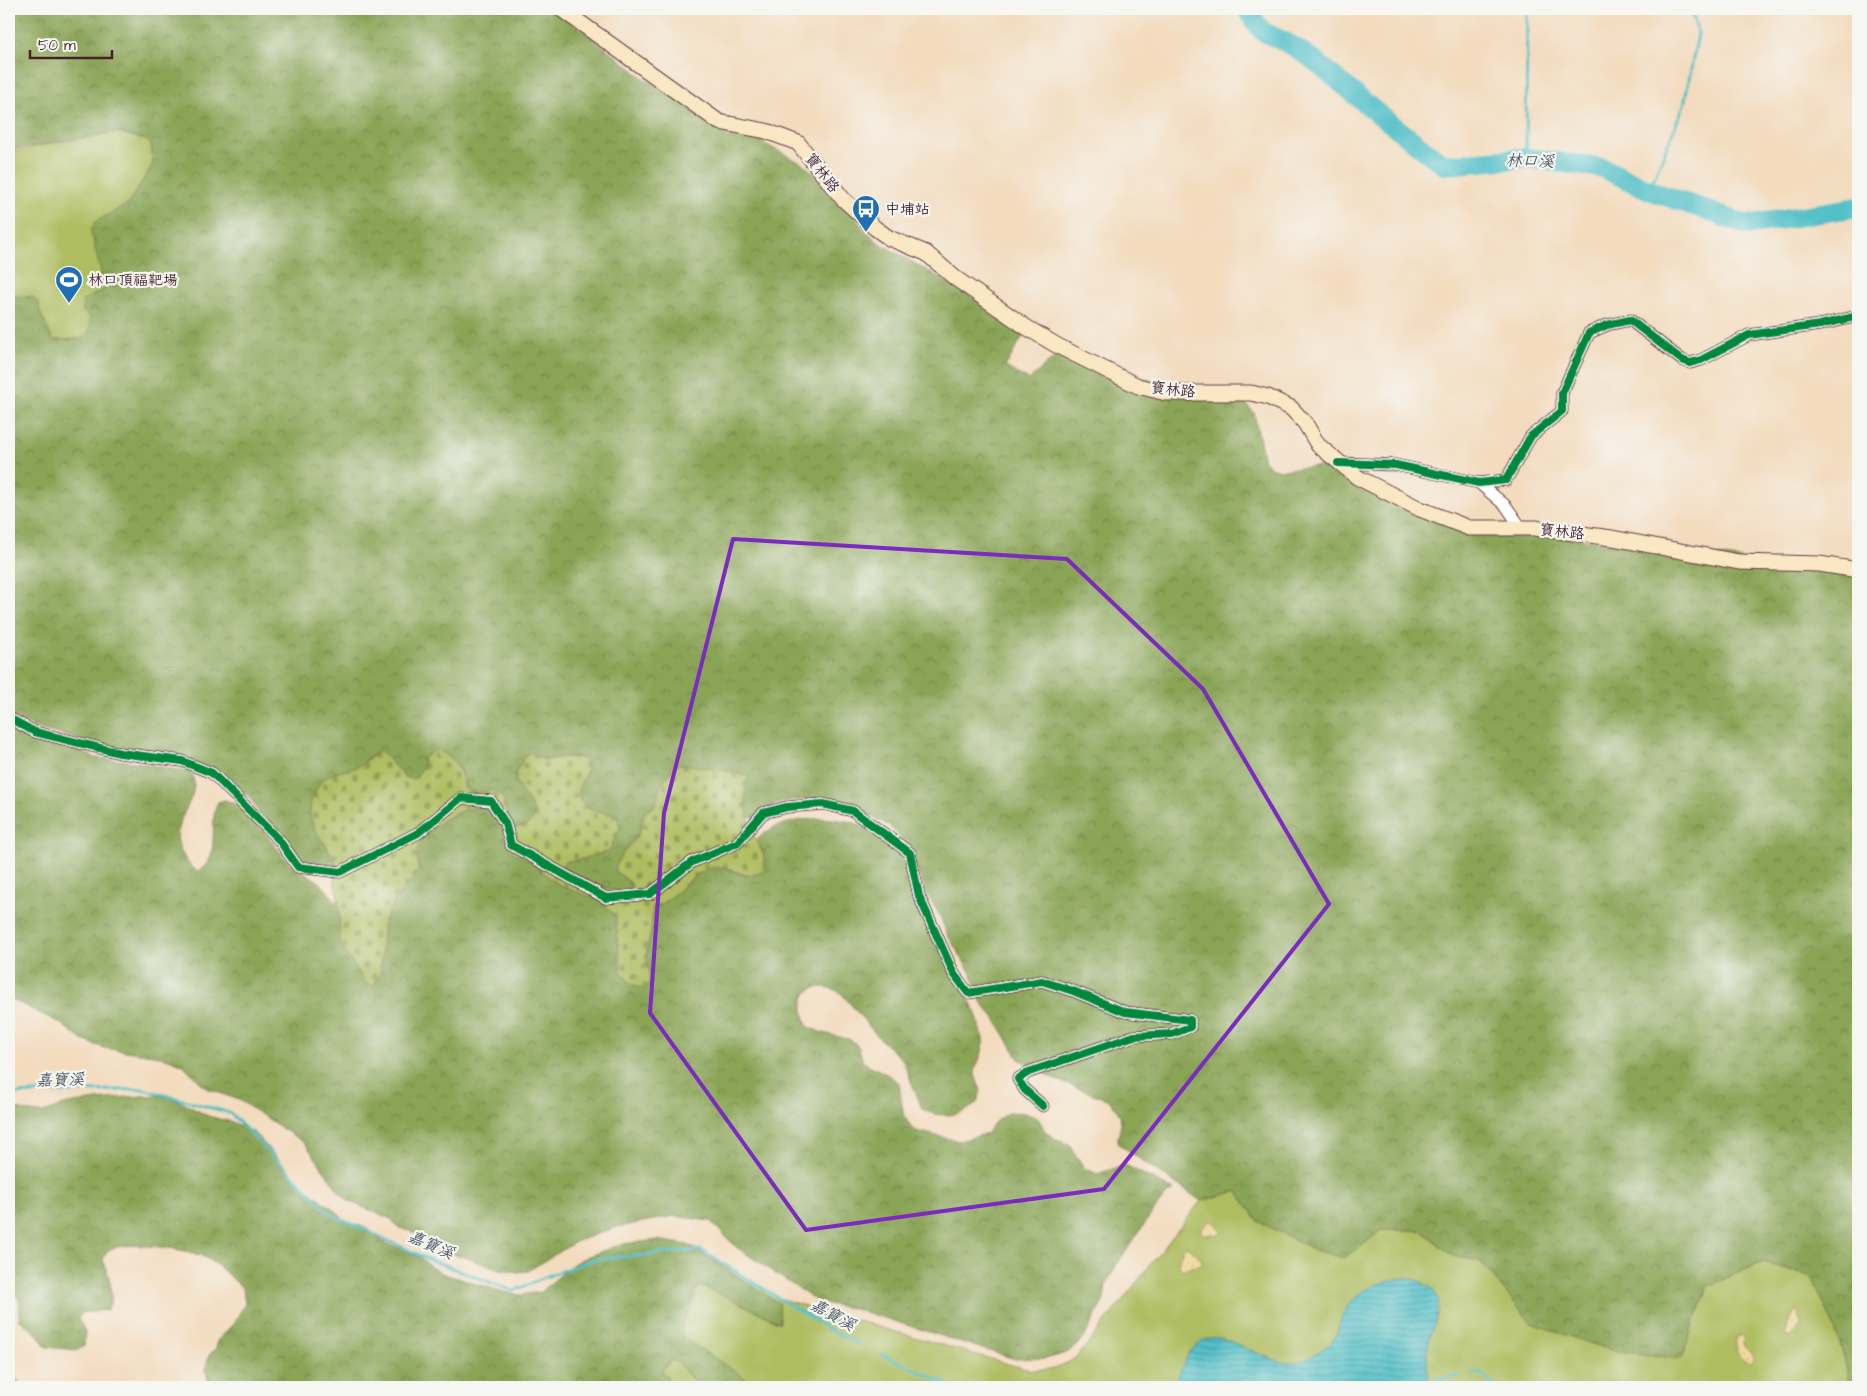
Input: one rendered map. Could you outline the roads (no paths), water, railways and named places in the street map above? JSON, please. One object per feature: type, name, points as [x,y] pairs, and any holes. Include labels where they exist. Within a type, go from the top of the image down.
[{"type":"main road","name":"寶林路","points":[[561,9],[719,122],[766,131],[798,142],[843,199],[875,228],[889,238],[926,253],[955,278],[1026,327],[1056,345],[1138,386],[1166,392],[1251,393],[1268,396],[1291,408],[1305,423],[1318,445],[1357,477],[1397,498],[1469,528],[1535,528],[1612,538],[1739,562],[1819,564],[1858,570]]},
{"type":"street","points":[[1338,463],[1396,465],[1479,483],[1506,480],[1532,436],[1562,410],[1562,393],[1589,334],[1606,325],[1630,320],[1682,360],[1690,363],[1701,360],[1748,336],[1820,325],[1858,316]]},
{"type":"street","points":[[1479,483],[1506,506],[1522,529]]},
{"type":"street","points":[[9,718],[35,732],[120,753],[182,761],[212,773],[279,840],[298,867],[340,872],[418,833],[461,798],[491,801],[505,823],[511,844],[606,898],[650,894],[692,862],[737,843],[763,813],[787,807],[823,804],[852,811],[910,853],[919,896],[954,974],[968,993],[1042,981],[1125,1012],[1190,1020],[1190,1027],[1172,1034],[1134,1036],[1029,1072],[1018,1079],[1025,1090],[1044,1106]]},
{"type":"water","points":[[1410,1278],[1425,1284],[1434,1291],[1438,1299],[1436,1318],[1427,1353],[1428,1387],[1175,1387],[1181,1368],[1191,1350],[1206,1339],[1227,1340],[1282,1362],[1292,1363],[1301,1361],[1332,1342],[1343,1314],[1363,1291],[1390,1280]]},
{"type":"waterway","name":"林口溪","points":[[1246,9],[1262,31],[1293,46],[1315,61],[1444,165],[1526,158],[1603,168],[1649,190],[1747,225],[1858,207]]},
{"type":"waterway","points":[[1526,158],[1527,9]]},
{"type":"waterway","points":[[1649,190],[1684,105],[1698,34],[1691,9]]},
{"type":"waterway","name":"嘉寶溪","points":[[9,1094],[143,1089],[230,1113],[331,1214],[428,1259],[514,1291],[545,1277],[595,1259],[701,1250],[835,1333],[859,1344]]},
{"type":"waterway","name":"嘉寶溪","points":[[881,1354],[954,1387]]},
{"type":"waterway","name":"嘉寶溪","points":[[1471,1374],[1479,1372],[1496,1387]]},
{"type":"waterway","name":"嘉寶溪","points":[[1425,1381],[1459,1376]]},
{"type":"place","name":"中埔站","points":[[866,233]]},
{"type":"place","name":"林口頂福靶場","points":[[69,304]]}]
